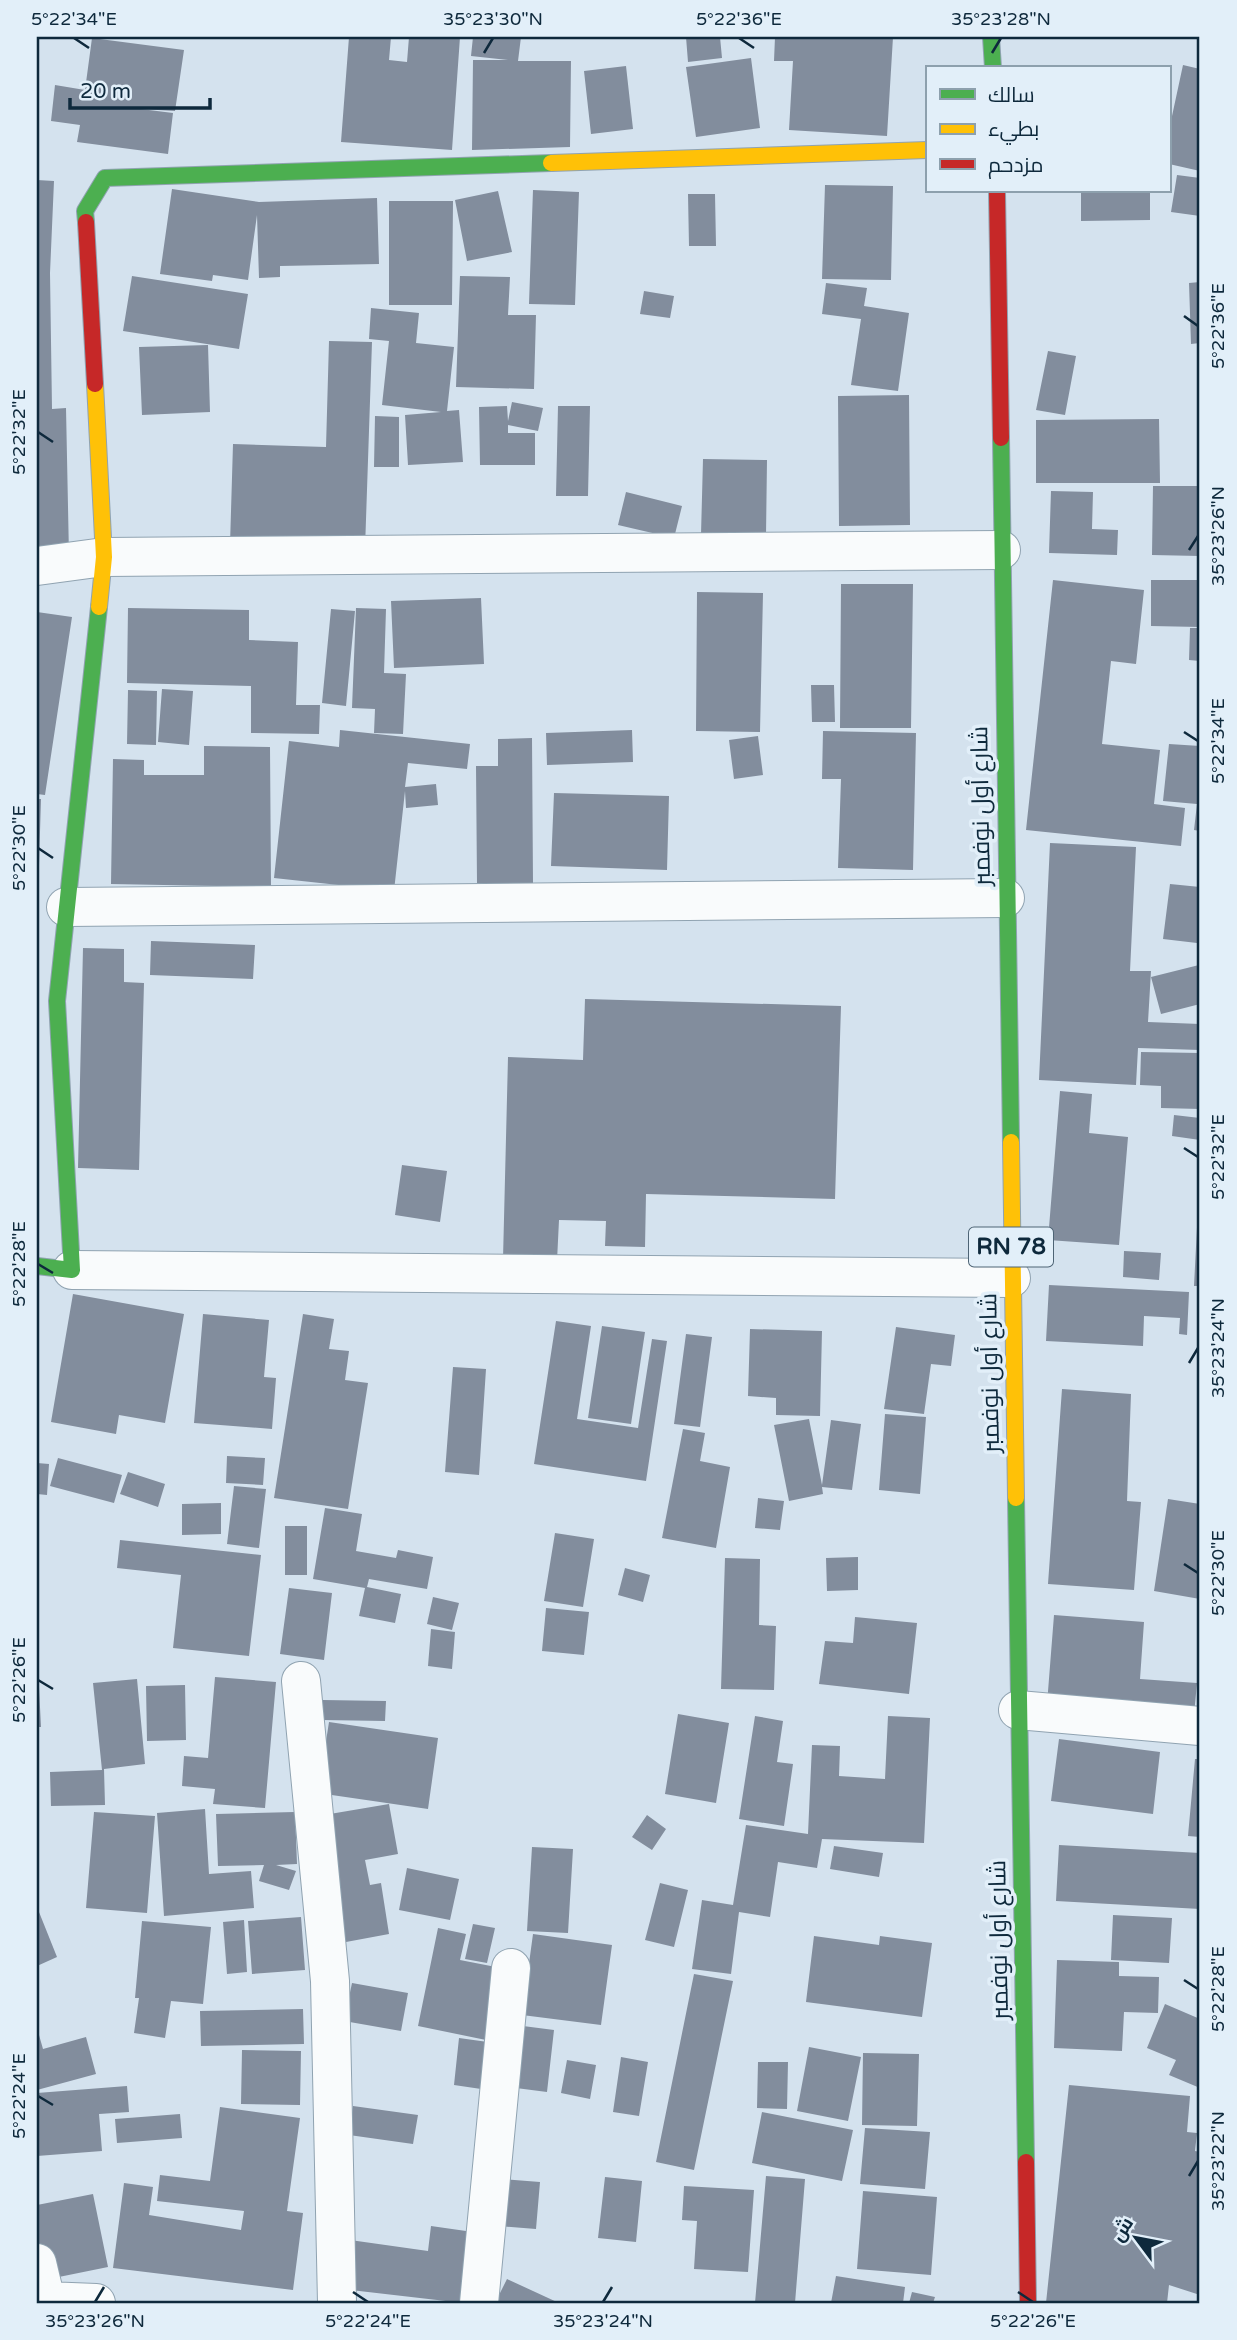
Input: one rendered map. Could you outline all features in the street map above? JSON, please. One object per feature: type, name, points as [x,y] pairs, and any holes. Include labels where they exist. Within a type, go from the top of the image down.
[{"type":"main road","points":[[991,37],[993,66]]},
{"type":"main road","points":[[54,1268],[57,1001],[104,556],[85,211],[105,178],[926,150]]},
{"type":"main road","name":"شارع أول نوفمبر","points":[[997,192],[1005,898],[1028,2303]]},
{"type":"street","points":[[37,566],[104,556],[1001,550]]},
{"type":"street","points":[[66,908],[1005,898]]},
{"type":"street","points":[[54,1268],[1011,1278]]},
{"type":"street","points":[[301,1682],[330,1981],[337,2303]]},
{"type":"street","points":[[1018,1710],[1200,1726]]},
{"type":"street","points":[[479,2303],[512,1968]]},
{"type":"street","points":[[37,2263],[41,2301],[96,2303]]},
{"type":"building","points":[[349,37],[391,37],[389,60],[407,62],[409,37],[460,37],[452,150],[341,142]]},
{"type":"building","points":[[473,37],[521,37],[518,61],[571,61],[570,147],[472,150],[473,60],[508,60],[471,56]]},
{"type":"building","points":[[686,37],[720,37],[722,58],[688,62]]},
{"type":"building","points":[[775,37],[893,37],[887,136],[789,130],[793,61],[774,61]]},
{"type":"building","points":[[92,38],[184,50],[175,111],[141,109],[173,113],[168,154],[77,142],[80,125],[51,121],[55,85],[85,90]]},
{"type":"building","points":[[751,58],[760,128],[696,137],[686,67]]},
{"type":"building","points":[[1183,65],[1200,69],[1200,171],[1170,164],[1170,125]]},
{"type":"building","points":[[626,66],[633,129],[591,134],[584,71]]},
{"type":"building","points":[[1177,175],[1200,178],[1200,216],[1171,212]]},
{"type":"building","points":[[37,180],[54,181],[50,273],[52,409],[66,408],[69,556],[37,556]]},
{"type":"building","points":[[825,185],[893,186],[891,280],[822,279]]},
{"type":"building","points":[[172,189],[259,202],[377,198],[379,264],[280,266],[280,277],[259,278],[257,215],[248,280],[213,275],[212,281],[160,274]]},
{"type":"building","points":[[533,190],[579,192],[575,305],[529,304]]},
{"type":"building","points":[[498,191],[512,252],[467,261],[455,200]]},
{"type":"building","points":[[1081,192],[1150,192],[1150,220],[1081,221]]},
{"type":"building","points":[[688,194],[715,194],[716,246],[689,246]]},
{"type":"building","points":[[389,201],[453,201],[452,305],[389,305]]},
{"type":"building","points":[[132,276],[248,294],[239,349],[123,331]]},
{"type":"building","points":[[460,276],[510,277],[508,315],[536,315],[534,389],[456,387]]},
{"type":"building","points":[[1200,282],[1200,343],[1191,344],[1189,283]]},
{"type":"building","points":[[826,283],[867,288],[864,306],[909,313],[898,391],[851,385],[861,319],[822,314]]},
{"type":"building","points":[[644,291],[674,296],[670,318],[640,314]]},
{"type":"building","points":[[371,308],[419,313],[416,343],[454,347],[447,411],[459,410],[463,462],[408,465],[405,415],[441,412],[382,405],[389,341],[369,339]]},
{"type":"building","points":[[329,341],[372,342],[365,549],[230,545],[233,444],[326,447]]},
{"type":"building","points":[[208,345],[210,412],[142,415],[139,347]]},
{"type":"building","points":[[1048,351],[1076,356],[1065,415],[1036,410]]},
{"type":"building","points":[[909,395],[910,525],[839,526],[838,396]]},
{"type":"building","points":[[512,402],[543,408],[538,431],[508,425],[508,433],[535,433],[535,465],[480,465],[479,407],[507,406],[508,421]]},
{"type":"building","points":[[558,406],[590,406],[588,496],[556,496]]},
{"type":"building","points":[[375,416],[399,417],[399,467],[374,467]]},
{"type":"building","points":[[1159,419],[1160,483],[1036,483],[1036,420]]},
{"type":"building","points":[[703,459],[767,460],[766,535],[701,535]]},
{"type":"building","points":[[1153,486],[1200,486],[1200,556],[1152,555]]},
{"type":"building","points":[[1051,491],[1093,492],[1092,529],[1118,530],[1117,555],[1049,553]]},
{"type":"building","points":[[626,492],[682,506],[674,538],[618,525]]},
{"type":"building","points":[[1053,580],[1144,590],[1136,664],[1111,661],[1102,744],[1160,750],[1154,804],[1185,808],[1181,846],[1026,830]]},
{"type":"building","points":[[1151,580],[1200,580],[1200,627],[1151,626]]},
{"type":"building","points":[[841,584],[913,584],[911,728],[840,728]]},
{"type":"building","points":[[697,592],[763,593],[760,732],[696,731]]},
{"type":"building","points":[[481,598],[484,664],[394,668],[391,601]]},
{"type":"building","points":[[128,608],[249,610],[249,640],[298,642],[296,705],[320,705],[319,734],[251,733],[251,686],[127,683]]},
{"type":"building","points":[[356,608],[386,609],[384,673],[406,674],[403,734],[374,733],[375,709],[352,708]]},
{"type":"building","points":[[331,609],[355,611],[346,706],[322,703]]},
{"type":"building","points":[[37,612],[72,617],[45,795],[37,794]]},
{"type":"building","points":[[1190,628],[1200,628],[1200,661],[1189,660]]},
{"type":"building","points":[[811,685],[834,685],[835,722],[812,722]]},
{"type":"building","points":[[162,689],[193,691],[189,745],[158,742]]},
{"type":"building","points":[[128,690],[157,691],[156,745],[127,744]]},
{"type":"building","points":[[340,730],[470,744],[467,769],[408,763],[405,787],[436,784],[438,805],[406,808],[405,791],[394,891],[274,878],[289,741],[339,747]]},
{"type":"building","points":[[632,730],[633,762],[547,765],[546,733]]},
{"type":"building","points":[[823,731],[916,733],[913,870],[838,868],[841,779],[822,779]]},
{"type":"building","points":[[758,736],[763,775],[734,779],[729,740]]},
{"type":"building","points":[[532,738],[533,883],[477,883],[476,766],[498,766],[498,739]]},
{"type":"building","points":[[1169,744],[1200,746],[1200,831],[1194,830],[1197,804],[1163,801]]},
{"type":"building","points":[[204,746],[270,747],[271,887],[111,884],[113,759],[144,760],[144,775],[204,775]]},
{"type":"building","points":[[554,793],[669,796],[667,870],[551,866]]},
{"type":"building","points":[[37,799],[41,799],[39,865],[37,865]]},
{"type":"building","points":[[1050,843],[1136,847],[1130,971],[1151,971],[1148,1022],[1200,1024],[1200,1050],[1138,1048],[1136,1085],[1039,1080]]},
{"type":"building","points":[[1170,884],[1200,887],[1197,943],[1163,939]]},
{"type":"building","points":[[151,941],[255,945],[253,979],[150,975]]},
{"type":"building","points":[[83,948],[124,949],[124,982],[144,983],[139,1170],[78,1168]]},
{"type":"building","points":[[1199,965],[1200,1004],[1161,1014],[1151,977]]},
{"type":"building","points":[[585,999],[841,1006],[835,1199],[646,1194],[645,1247],[605,1246],[606,1221],[559,1220],[557,1261],[503,1259],[508,1057],[583,1060]]},
{"type":"building","points":[[1141,1052],[1200,1053],[1200,1109],[1161,1108],[1161,1086],[1140,1085]]},
{"type":"building","points":[[1060,1091],[1092,1094],[1089,1133],[1128,1137],[1119,1245],[1048,1240]]},
{"type":"building","points":[[1174,1115],[1200,1118],[1200,1140],[1172,1136]]},
{"type":"building","points":[[402,1165],[447,1171],[440,1222],[395,1215]]},
{"type":"building","points":[[1198,1208],[1200,1286],[1194,1286]]},
{"type":"building","points":[[1124,1251],[1161,1253],[1159,1280],[1123,1277]]},
{"type":"building","points":[[1049,1285],[1189,1292],[1187,1335],[1179,1334],[1180,1318],[1144,1316],[1143,1346],[1046,1341]]},
{"type":"building","points":[[73,1294],[184,1314],[165,1423],[119,1415],[116,1434],[51,1422]]},
{"type":"building","points":[[203,1314],[269,1320],[264,1377],[276,1378],[272,1429],[194,1423]]},
{"type":"building","points":[[303,1314],[334,1319],[329,1349],[349,1351],[345,1380],[368,1383],[348,1509],[274,1498]]},
{"type":"building","points":[[556,1321],[591,1326],[577,1419],[638,1428],[652,1339],[667,1341],[646,1481],[534,1464]]},
{"type":"building","points":[[602,1326],[645,1332],[631,1424],[588,1418]]},
{"type":"building","points":[[896,1327],[955,1335],[951,1366],[931,1364],[924,1414],[884,1409]]},
{"type":"building","points":[[750,1329],[822,1331],[820,1416],[776,1415],[776,1398],[748,1396]]},
{"type":"building","points":[[686,1334],[712,1337],[700,1427],[674,1424]]},
{"type":"building","points":[[453,1367],[486,1369],[479,1475],[445,1472]]},
{"type":"building","points":[[1062,1389],[1131,1394],[1127,1501],[1141,1502],[1134,1590],[1048,1584]]},
{"type":"building","points":[[885,1414],[926,1417],[920,1494],[879,1490]]},
{"type":"building","points":[[809,1419],[822,1485],[831,1420],[861,1424],[852,1490],[822,1487],[823,1494],[789,1501],[774,1425]]},
{"type":"building","points":[[683,1429],[705,1433],[700,1461],[730,1467],[716,1548],[662,1538]]},
{"type":"building","points":[[227,1456],[265,1458],[263,1485],[226,1483]]},
{"type":"building","points":[[58,1458],[122,1475],[114,1503],[50,1486]]},
{"type":"building","points":[[37,1463],[49,1464],[47,1495],[37,1494]]},
{"type":"building","points":[[128,1472],[165,1484],[158,1507],[120,1494]]},
{"type":"building","points":[[234,1486],[266,1489],[259,1548],[227,1544]]},
{"type":"building","points":[[758,1498],[784,1501],[780,1530],[755,1528]]},
{"type":"building","points":[[1168,1499],[1200,1504],[1200,1599],[1154,1591]]},
{"type":"building","points":[[221,1503],[221,1534],[182,1535],[182,1504]]},
{"type":"building","points":[[325,1508],[362,1514],[356,1551],[396,1558],[398,1550],[433,1557],[427,1589],[369,1579],[367,1587],[401,1594],[395,1623],[359,1616],[365,1588],[313,1579]]},
{"type":"building","points":[[285,1526],[307,1526],[307,1575],[285,1575]]},
{"type":"building","points":[[555,1533],[594,1539],[583,1607],[544,1601]]},
{"type":"building","points":[[120,1540],[261,1555],[249,1656],[173,1648],[181,1575],[117,1568]]},
{"type":"building","points":[[858,1557],[858,1590],[827,1591],[826,1558]]},
{"type":"building","points":[[725,1558],[760,1559],[759,1625],[776,1626],[774,1690],[721,1689]]},
{"type":"building","points":[[625,1568],[650,1575],[643,1602],[618,1595]]},
{"type":"building","points":[[289,1588],[332,1593],[324,1660],[280,1654]]},
{"type":"building","points":[[433,1597],[459,1603],[452,1630],[427,1624]]},
{"type":"building","points":[[546,1608],[589,1612],[584,1655],[542,1651]]},
{"type":"building","points":[[1054,1615],[1144,1622],[1140,1679],[1197,1683],[1194,1715],[1047,1704]]},
{"type":"building","points":[[855,1617],[917,1623],[909,1694],[819,1684],[825,1641],[853,1643]]},
{"type":"building","points":[[431,1629],[455,1632],[452,1669],[428,1666]]},
{"type":"building","points":[[215,1677],[276,1682],[265,1808],[213,1804],[215,1789],[182,1786],[184,1756],[208,1758]]},
{"type":"building","points":[[137,1679],[145,1764],[104,1769],[105,1805],[51,1806],[50,1772],[102,1770],[93,1683]]},
{"type":"building","points":[[185,1685],[186,1740],[147,1741],[146,1686]]},
{"type":"building","points":[[39,1687],[41,1727],[37,1727]]},
{"type":"building","points":[[323,1700],[386,1701],[385,1721],[322,1720]]},
{"type":"building","points":[[678,1714],[729,1723],[716,1803],[665,1794]]},
{"type":"building","points":[[755,1716],[783,1721],[777,1762],[793,1764],[784,1826],[739,1819]]},
{"type":"building","points":[[888,1716],[930,1718],[924,1843],[822,1839],[817,1868],[778,1862],[770,1917],[739,1912],[731,1974],[692,1969],[702,1900],[733,1905],[746,1825],[808,1834],[812,1745],[840,1746],[839,1776],[885,1779]]},
{"type":"building","points":[[329,1722],[438,1738],[428,1809],[318,1793]]},
{"type":"building","points":[[1059,1739],[1160,1752],[1153,1814],[1051,1801]]},
{"type":"building","points":[[1195,1759],[1200,1759],[1200,1837],[1188,1836]]},
{"type":"building","points":[[389,1804],[398,1854],[365,1860],[370,1885],[381,1883],[389,1934],[346,1942],[324,1815]]},
{"type":"building","points":[[205,1809],[209,1874],[251,1871],[254,1908],[164,1916],[157,1813]]},
{"type":"building","points":[[94,1812],[155,1816],[147,1913],[86,1908]]},
{"type":"building","points":[[295,1812],[297,1864],[276,1865],[296,1871],[289,1890],[259,1881],[264,1865],[218,1866],[216,1814]]},
{"type":"building","points":[[647,1815],[666,1829],[652,1850],[632,1837]]},
{"type":"building","points":[[1059,1845],[1200,1853],[1200,1909],[1056,1901]]},
{"type":"building","points":[[834,1846],[883,1853],[879,1877],[830,1869]]},
{"type":"building","points":[[532,1847],[573,1849],[568,1933],[527,1931]]},
{"type":"building","points":[[407,1868],[459,1879],[450,1920],[399,1910]]},
{"type":"building","points":[[660,1883],[688,1890],[674,1947],[645,1940]]},
{"type":"building","points":[[37,1907],[57,1957],[37,1966]]},
{"type":"building","points":[[1113,1915],[1172,1918],[1169,1963],[1111,1960]]},
{"type":"building","points":[[301,1917],[305,1970],[252,1974],[248,1921]]},
{"type":"building","points":[[244,1920],[247,1972],[227,1974],[223,1922]]},
{"type":"building","points":[[142,1921],[211,1927],[203,2004],[171,2001],[165,2038],[134,2033],[139,1998],[135,1998]]},
{"type":"building","points":[[473,1924],[495,1928],[487,1963],[465,1959]]},
{"type":"building","points":[[438,1928],[466,1934],[460,1960],[501,1968],[486,2040],[418,2026]]},
{"type":"building","points":[[533,1934],[612,1945],[601,2025],[522,2015]]},
{"type":"building","points":[[814,1936],[879,1945],[880,1936],[932,1943],[922,2017],[806,2002]]},
{"type":"building","points":[[1057,1960],[1119,1962],[1119,1976],[1159,1977],[1158,2013],[1124,2012],[1122,2051],[1054,2048]]},
{"type":"building","points":[[694,1974],[733,1981],[694,2170],[656,2162]]},
{"type":"building","points":[[352,1983],[408,1993],[401,2031],[344,2021]]},
{"type":"building","points":[[1165,2004],[1200,2019],[1200,2088],[1169,2075],[1176,2060],[1147,2048]]},
{"type":"building","points":[[303,2009],[304,2044],[201,2046],[200,2011]]},
{"type":"building","points":[[523,2026],[554,2030],[547,2092],[516,2088]]},
{"type":"building","points":[[37,2028],[43,2049],[86,2037],[96,2074],[37,2090]]},
{"type":"building","points":[[459,2038],[495,2043],[488,2090],[454,2085]]},
{"type":"building","points":[[809,2047],[861,2057],[848,2121],[797,2111]]},
{"type":"building","points":[[242,2050],[301,2051],[300,2105],[241,2104]]},
{"type":"building","points":[[863,2053],[919,2054],[917,2126],[862,2125]]},
{"type":"building","points":[[621,2057],[648,2062],[639,2116],[613,2112]]},
{"type":"building","points":[[567,2060],[596,2065],[590,2099],[561,2093]]},
{"type":"building","points":[[758,2062],[788,2062],[787,2109],[757,2108]]},
{"type":"building","points":[[1069,2085],[1190,2096],[1187,2132],[1197,2133],[1195,2151],[1200,2152],[1200,2295],[1169,2285],[1167,2303],[1046,2303]]},
{"type":"building","points":[[127,2086],[129,2112],[99,2114],[102,2151],[37,2156],[37,2093]]},
{"type":"building","points":[[353,2106],[418,2115],[413,2144],[349,2135]]},
{"type":"building","points":[[220,2107],[300,2118],[287,2211],[303,2213],[293,2290],[113,2268],[124,2183],[153,2187],[149,2215],[241,2230],[244,2211],[157,2201],[160,2175],[210,2181]]},
{"type":"building","points":[[762,2112],[853,2130],[842,2181],[752,2163]]},
{"type":"building","points":[[180,2114],[182,2138],[117,2143],[115,2119]]},
{"type":"building","points":[[865,2128],[930,2132],[925,2189],[860,2184]]},
{"type":"building","points":[[766,2176],[805,2179],[795,2303],[755,2303]]},
{"type":"building","points":[[605,2177],[642,2181],[636,2242],[598,2238]]},
{"type":"building","points":[[502,2179],[540,2182],[536,2229],[499,2226]]},
{"type":"building","points":[[684,2186],[754,2190],[748,2272],[694,2269],[697,2221],[682,2220]]},
{"type":"building","points":[[863,2191],[937,2197],[931,2275],[857,2269]]},
{"type":"building","points":[[93,2194],[108,2267],[44,2280],[37,2244],[37,2205]]},
{"type":"building","points":[[431,2226],[473,2232],[463,2303],[342,2289],[350,2240],[428,2251]]},
{"type":"building","points":[[836,2276],[905,2287],[903,2303],[831,2303]]},
{"type":"building","points":[[507,2279],[559,2303],[495,2303]]},
{"type":"building","points":[[912,2292],[935,2297],[933,2303],[909,2303]]},
{"type":"traffic: fast","points":[[991,37],[993,66]]},
{"type":"traffic: fast","points":[[86,222],[85,211],[105,178],[551,163]]},
{"type":"traffic: fast","points":[[1001,438],[1011,1142]]},
{"type":"traffic: fast","points":[[37,1266],[72,1270],[57,1001],[99,607]]},
{"type":"traffic: fast","points":[[1016,1498],[1026,2162]]},
{"type":"traffic: slow","points":[[551,163],[926,150]]},
{"type":"traffic: slow","points":[[95,384],[104,557],[99,607]]},
{"type":"traffic: slow","points":[[1011,1142],[1016,1498]]},
{"type":"traffic: jam","points":[[997,192],[1001,438]]},
{"type":"traffic: jam","points":[[86,222],[95,384]]},
{"type":"traffic: jam","points":[[1026,2162],[1028,2303]]}]
